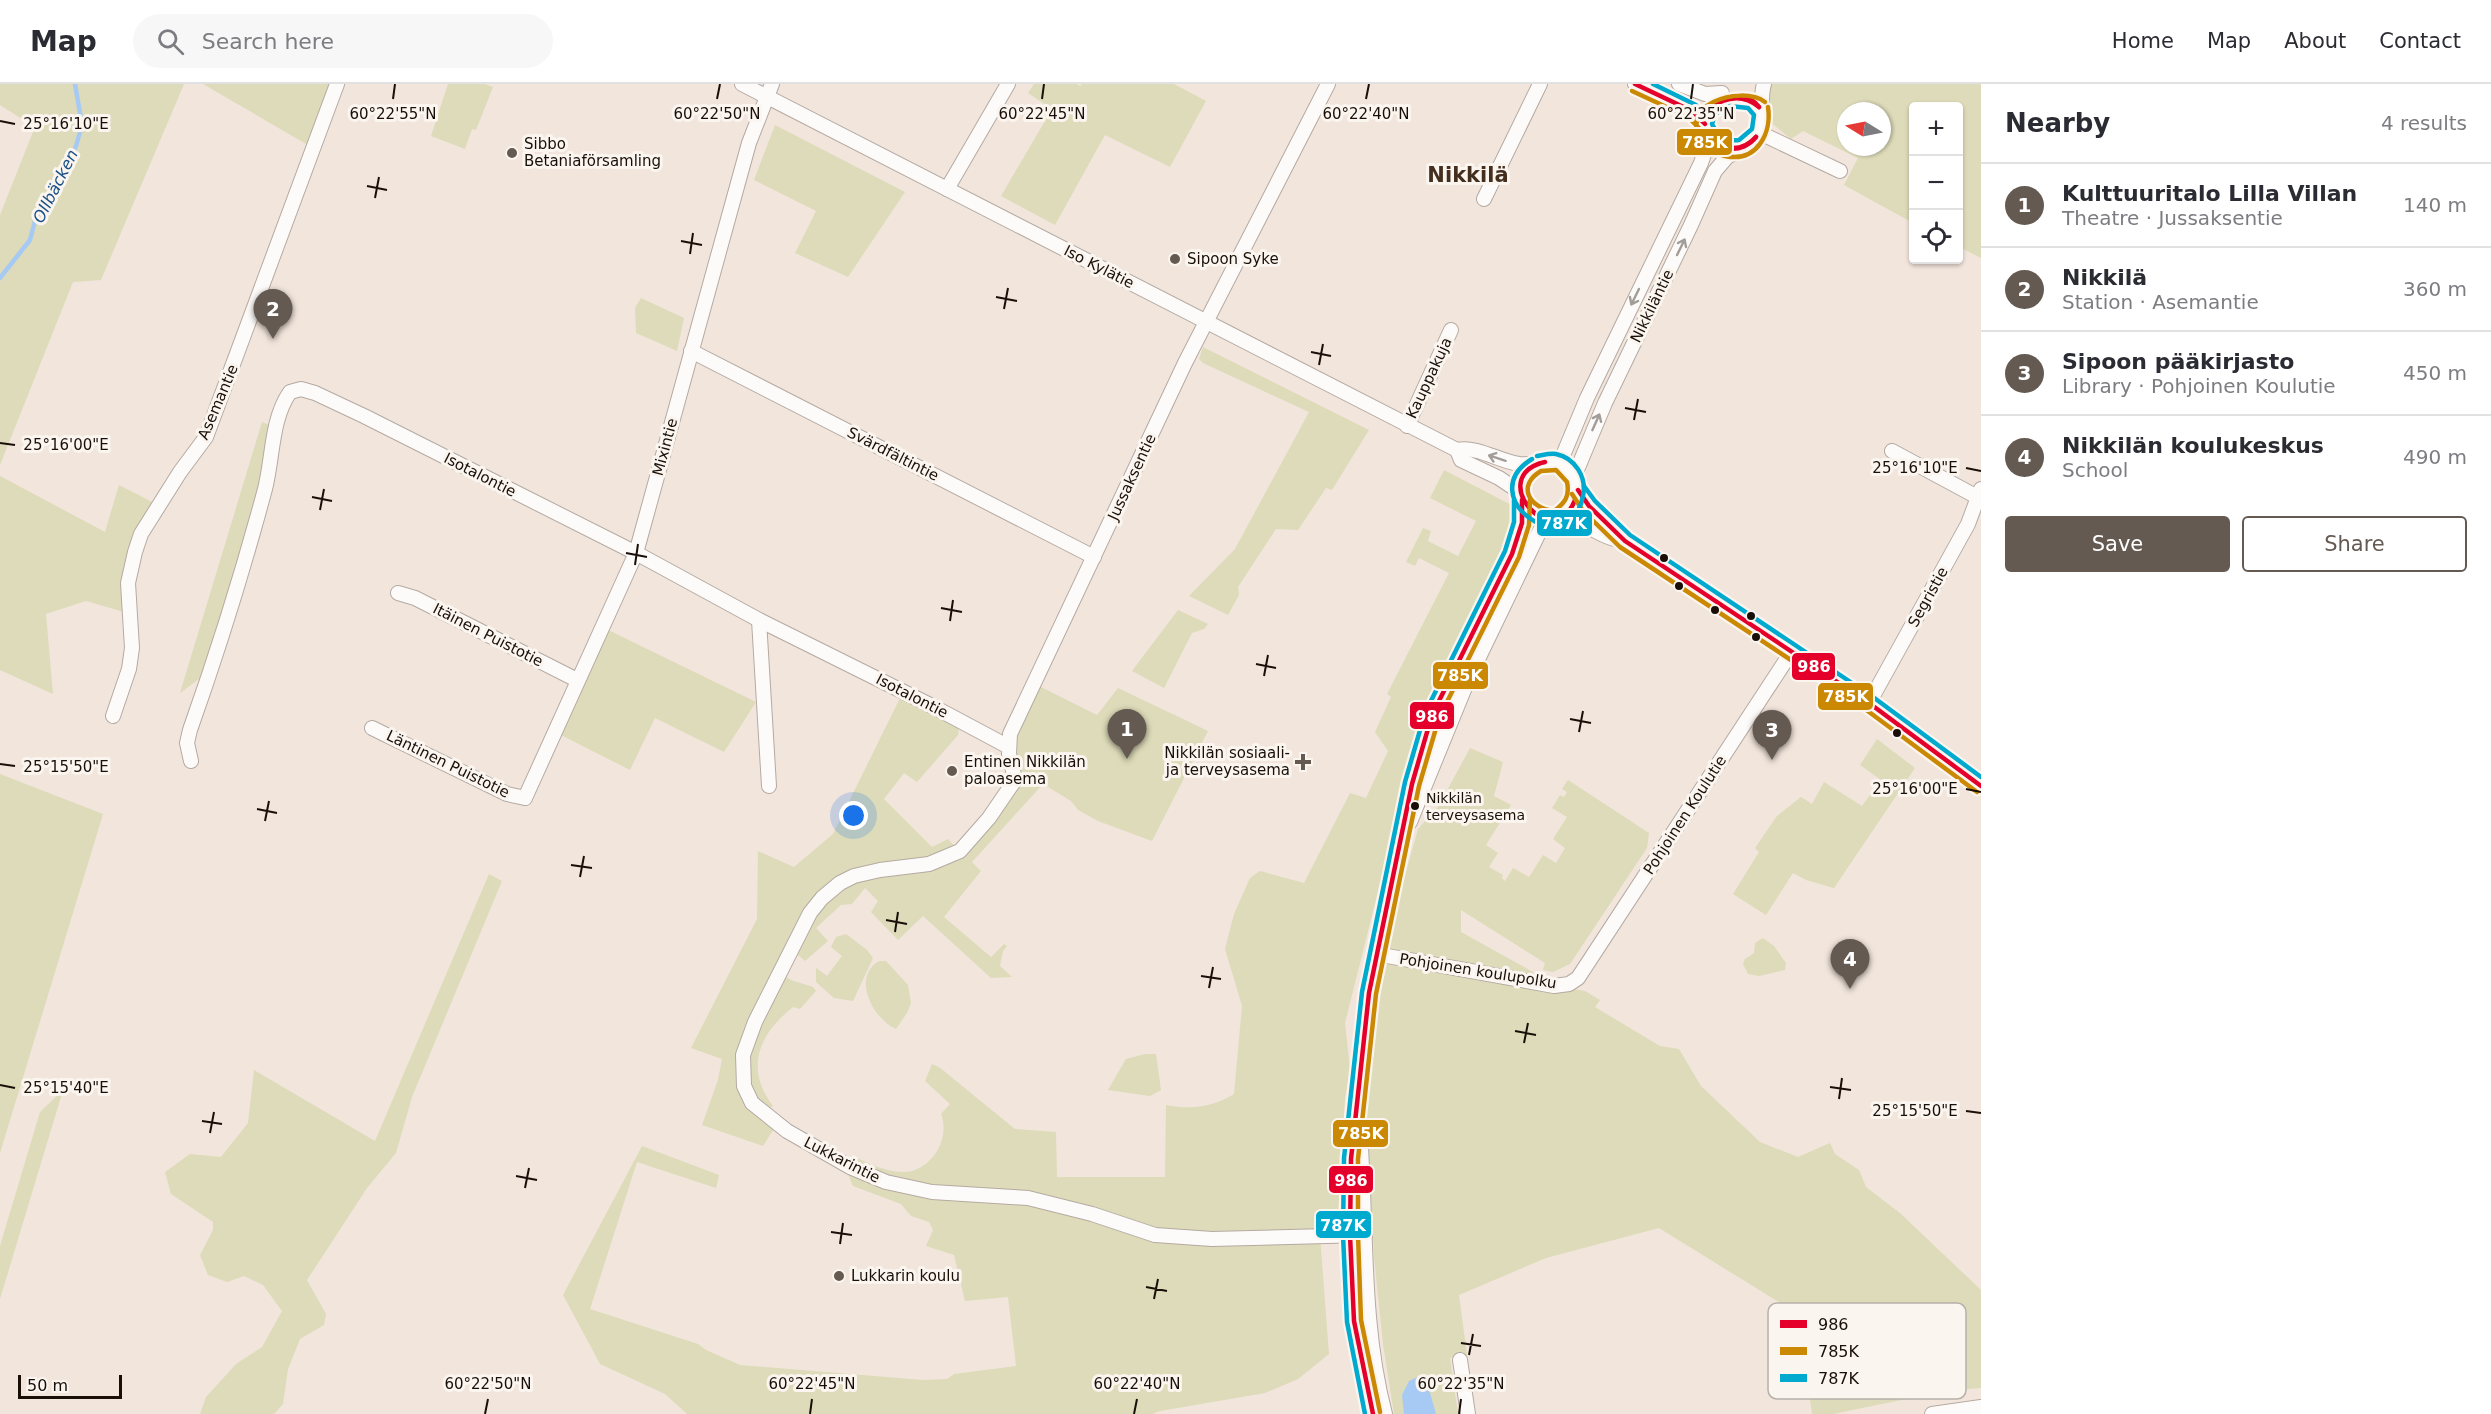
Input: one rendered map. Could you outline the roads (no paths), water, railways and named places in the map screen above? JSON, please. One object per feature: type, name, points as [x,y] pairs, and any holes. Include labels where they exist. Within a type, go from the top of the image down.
[{"type":"street","name":"Asemantie","points":[[113,716],[129,669],[132,648],[128,583],[141,534],[180,472],[206,437],[337,84]]},
{"type":"street","name":"Iso Kylätie","points":[[742,84],[770,90],[947,189],[1456,450],[1467,448],[1508,462],[1544,462]]},
{"type":"street","points":[[947,189],[1008,84]]},
{"type":"street","name":"Jussaksentie","points":[[944,859],[967,844],[1013,783],[1010,734],[1206,323],[1328,84]]},
{"type":"street","points":[[1484,199],[1540,84]]},
{"type":"street","points":[[1635,84],[1692,111],[1705,126],[1711,138],[1722,146],[1735,149],[1745,147],[1760,133],[1763,120],[1761,108],[1764,84]]},
{"type":"street","points":[[1679,84],[1705,94],[1731,89],[1748,94],[1761,108]]},
{"type":"street","points":[[1705,126],[1708,105],[1731,89]]},
{"type":"street","name":"Mixintie","points":[[525,798],[636,553],[749,143],[770,90]]},
{"type":"street","name":"Nikkiläntie","points":[[1544,462],[1560,458],[1564,453],[1587,398],[1701,163],[1705,151],[1705,126]]},
{"type":"street","points":[[1760,133],[1840,171]]},
{"type":"street","name":"Nikkiläntie","points":[[1576,483],[1605,403],[1715,171],[1727,157],[1745,147]]},
{"type":"street","name":"Kauppakuja","points":[[1407,426],[1451,330]]},
{"type":"street","name":"Svärdfältintie","points":[[692,351],[1094,557]]},
{"type":"street","name":"Isotalontie","points":[[191,761],[187,743],[190,730],[220,649],[266,486],[279,412],[290,392],[301,389],[315,393],[636,553],[759,620],[1009,747]]},
{"type":"street","name":"Iso Kylätie","points":[[1456,450],[1461,460],[1509,484],[1521,496]]},
{"type":"street","points":[[1892,451],[1980,495]]},
{"type":"street","points":[[1373,1414],[1354,1321],[1350,1235],[1351,1159],[1376,954],[1412,784],[1432,715],[1512,554],[1522,523],[1521,496],[1524,476],[1544,462],[1563,465],[1589,506],[1625,541],[1869,703],[1981,786]]},
{"type":"street","points":[[1521,496],[1531,512],[1546,518],[1564,514],[1572,506],[1576,483]]},
{"type":"street","name":"Segristie","points":[[1869,703],[1968,524],[1980,495]]},
{"type":"street","points":[[1564,514],[1606,536],[1625,541]]},
{"type":"street","points":[[1401,840],[1421,798],[1468,680],[1546,518]]},
{"type":"street","name":"Itäinen Puistotie","points":[[398,593],[415,598],[577,680]]},
{"type":"street","points":[[759,620],[769,786]]},
{"type":"street","name":"Pohjoinen Koulutie","points":[[1578,978],[1792,651]]},
{"type":"street","name":"Läntinen Puistotie","points":[[372,728],[507,794],[525,798]]},
{"type":"street","name":"Lukkarintie","points":[[944,859],[929,864],[880,870],[854,876],[822,898],[810,913],[745,1047],[742,1072],[744,1086],[752,1103],[787,1131],[850,1167],[886,1182],[914,1189],[1028,1198],[1092,1215],[1140,1232],[1176,1238],[1365,1235]]},
{"type":"street","name":"Pohjoinen koulupolku","points":[[1376,954],[1554,986],[1569,984],[1578,978]]},
{"type":"street","points":[[1358,1104],[1373,1350],[1385,1414]]},
{"type":"street","points":[[1460,1360],[1468,1414]]},
{"type":"street","points":[[1932,1414],[1981,1407]]},
{"type":"water","points":[[1420,1376],[1430,1393],[1436,1414],[1404,1414],[1402,1395],[1409,1381]]},
{"type":"waterway","name":"Ollbäcken","points":[[0,278],[30,240],[36,217],[47,198],[60,184],[76,146],[82,125],[75,84]]},
{"type":"place","name":"Sibbo Betaniaförsamling","points":[[512,153]]},
{"type":"place","name":"Sipoon Syke","points":[[1175,259]]},
{"type":"place","name":"Nikkilä","points":[[273,339]]},
{"type":"place","name":"Kulttuuritalo Lilla Villan","points":[[1127,759]]},
{"type":"place","name":"Sipoon pääkirjasto","points":[[1772,760]]},
{"type":"place","name":"Nikkilän sosiaali- ja terveysasema","points":[[1303,762]]},
{"type":"place","name":"Entinen Nikkilän paloasema","points":[[952,771]]},
{"type":"place","name":"Nikkilän terveysasema","points":[[1415,806]]},
{"type":"place","name":"Nikkilän koulukeskus","points":[[1850,989]]},
{"type":"place","name":"Lukkarin koulu","points":[[839,1276]]},
{"type":"district","name":"Nikkilä","points":[[1468,175]]}]
